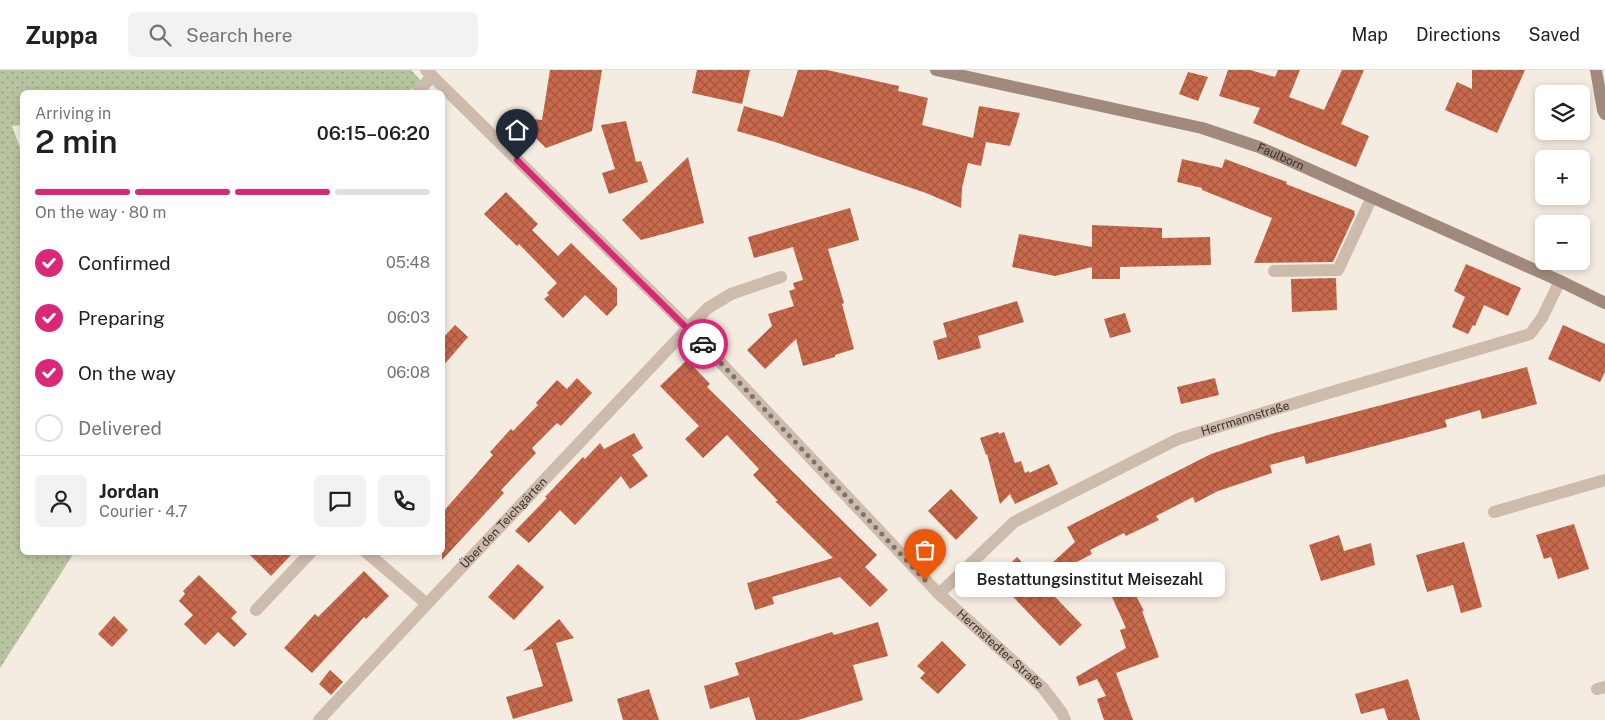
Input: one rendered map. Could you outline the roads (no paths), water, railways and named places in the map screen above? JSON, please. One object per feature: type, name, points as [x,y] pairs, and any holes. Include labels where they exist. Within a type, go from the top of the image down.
[{"type":"street","name":"Faulborn","points":[[936,70],[1202,128],[1259,147],[1560,281],[1605,303]]},
{"type":"street","points":[[1596,70],[1605,114]]},
{"type":"street","points":[[419,90],[429,73]]},
{"type":"street","name":"Hermstedter Straße","points":[[429,73],[688,328],[938,594],[1043,688],[1065,720]]},
{"type":"street","points":[[1274,271],[1338,270],[1372,197]]},
{"type":"street","name":"Über den Teichgärten","points":[[319,720],[708,308],[732,294],[781,277]]},
{"type":"street","name":"Herrmannstraße","points":[[938,594],[1014,522],[1178,440],[1316,396],[1530,334],[1542,318],[1560,281]]},
{"type":"street","points":[[1494,512],[1605,480]]},
{"type":"street","points":[[256,610],[308,555]]},
{"type":"street","points":[[370,555],[427,604]]},
{"type":"place","name":"Bestattungsinstitut Meisezahl","points":[[925,580]]}]
